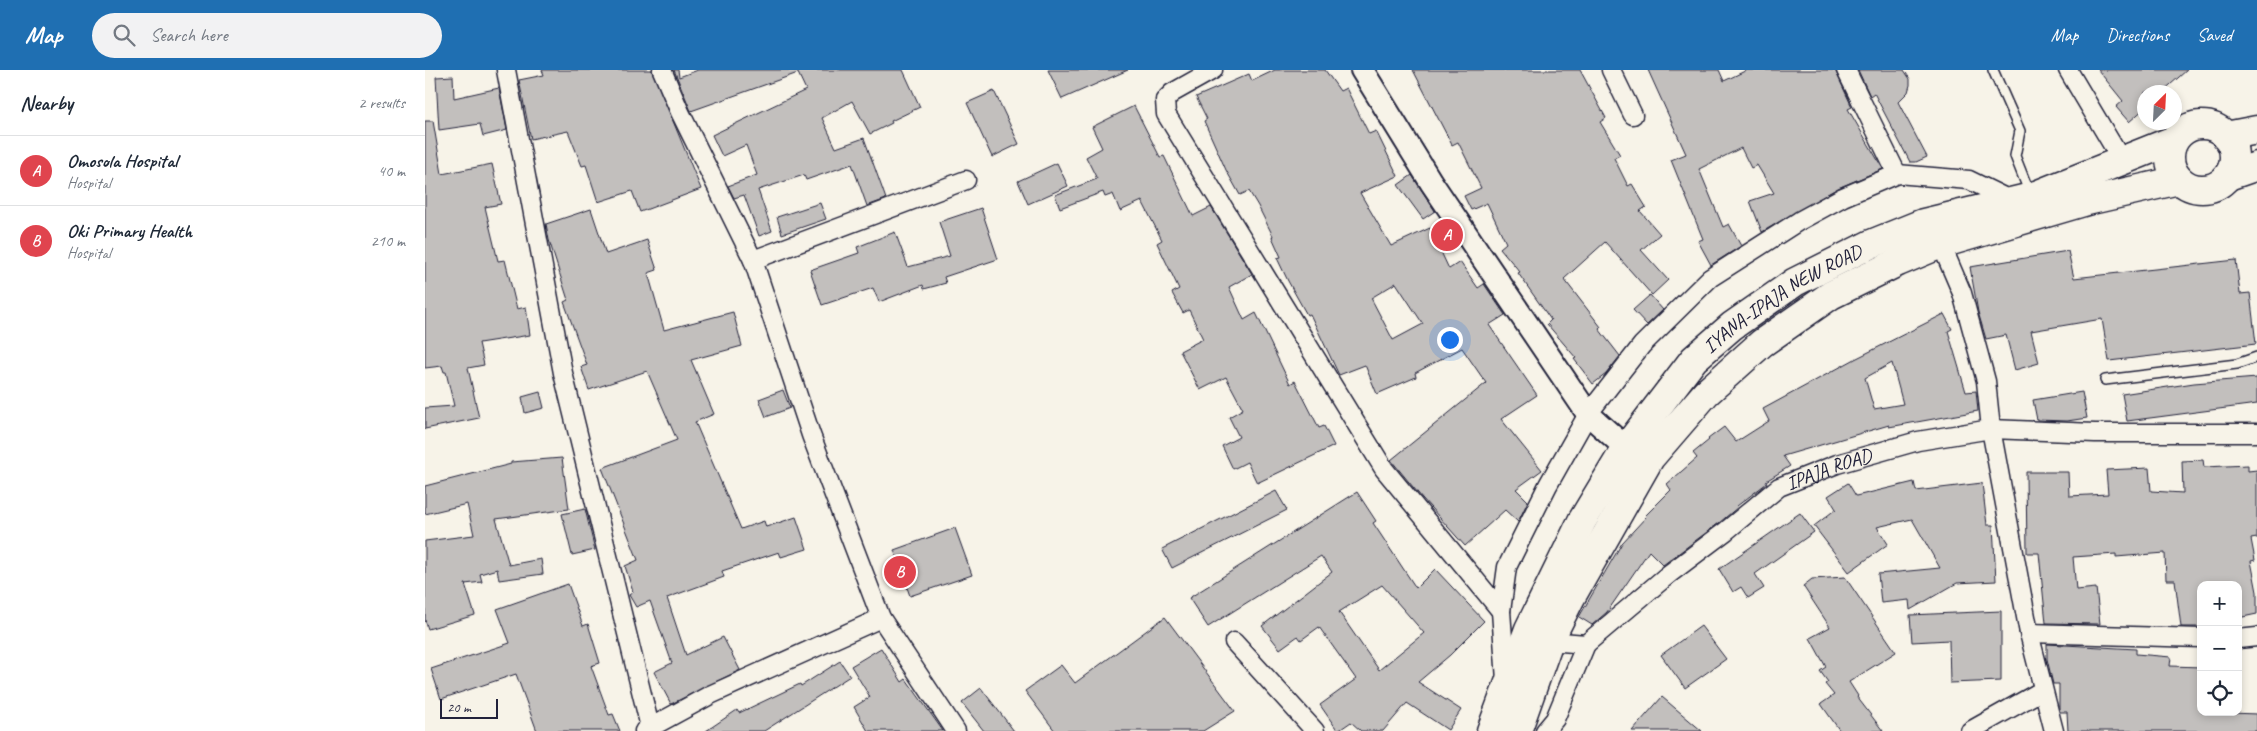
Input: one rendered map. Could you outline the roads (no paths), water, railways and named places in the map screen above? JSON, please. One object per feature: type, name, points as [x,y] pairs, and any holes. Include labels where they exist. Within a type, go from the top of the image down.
[{"type":"main road","name":"IYANA-IPAJA NEW ROAD","points":[[1539,635],[1582,521],[1626,448],[1694,359],[1732,326],[1795,282],[1871,244],[1923,223],[2022,199],[2174,140],[2182,131],[2193,126],[2205,125],[2216,128],[2226,136]]},
{"type":"main road","points":[[2249,172],[2234,163],[2230,141],[2226,136],[2257,130]]},
{"type":"main road","points":[[2174,140],[2170,150],[2169,161],[2179,180],[2188,186],[2210,189],[2249,172]]},
{"type":"main road","name":"IYANA-IPAJA NEW ROAD","points":[[1539,635],[1571,597],[1650,458],[1706,393],[1762,343],[1831,295],[1898,262],[1941,244],[2087,202],[2179,180]]},
{"type":"main road","points":[[1491,731],[1507,690],[1539,635]]},
{"type":"main road","points":[[1517,731],[1539,635]]},
{"type":"street","points":[[506,70],[563,373],[647,729],[711,695],[881,618]]},
{"type":"street","points":[[663,70],[680,112],[753,260],[811,435],[881,618],[951,730]]},
{"type":"street","points":[[1213,70],[1172,93],[1165,100],[1166,114],[1384,469],[1501,611]]},
{"type":"street","points":[[1361,70],[1431,182],[1588,414],[1626,448]]},
{"type":"street","points":[[1611,70],[1633,116]]},
{"type":"street","points":[[1845,70],[1897,174]]},
{"type":"street","points":[[2068,70],[2122,161]]},
{"type":"street","points":[[1507,690],[1501,611],[1507,567],[1548,485],[1588,414],[1642,345],[1710,278],[1799,221],[1843,197],[1897,174],[1969,180],[2022,199]]},
{"type":"street","points":[[753,260],[966,180]]},
{"type":"street","points":[[1941,244],[1962,293],[1986,381],[1991,429],[2029,633],[2053,731]]},
{"type":"street","name":"IPAJA ROAD","points":[[1586,644],[1669,574],[1726,531],[1779,487],[1837,464],[1918,441],[1991,429],[2095,433],[2257,433]]},
{"type":"street","points":[[2029,633],[2197,638]]},
{"type":"street","points":[[1539,635],[1586,644],[1555,719],[1545,731]]},
{"type":"street","points":[[2242,639],[2257,637]]},
{"type":"street","points":[[1234,642],[1315,731]]},
{"type":"street","points":[[1970,731],[2043,690]]},
{"type":"lane","points":[[1993,70],[2020,131],[2015,156],[2022,199]]},
{"type":"lane","points":[[2105,380],[2237,364],[2257,357]]},
{"type":"place","name":"Omosola Hospital","points":[[1447,235]]},
{"type":"place","name":"Oki Primary Health","points":[[900,572]]}]
